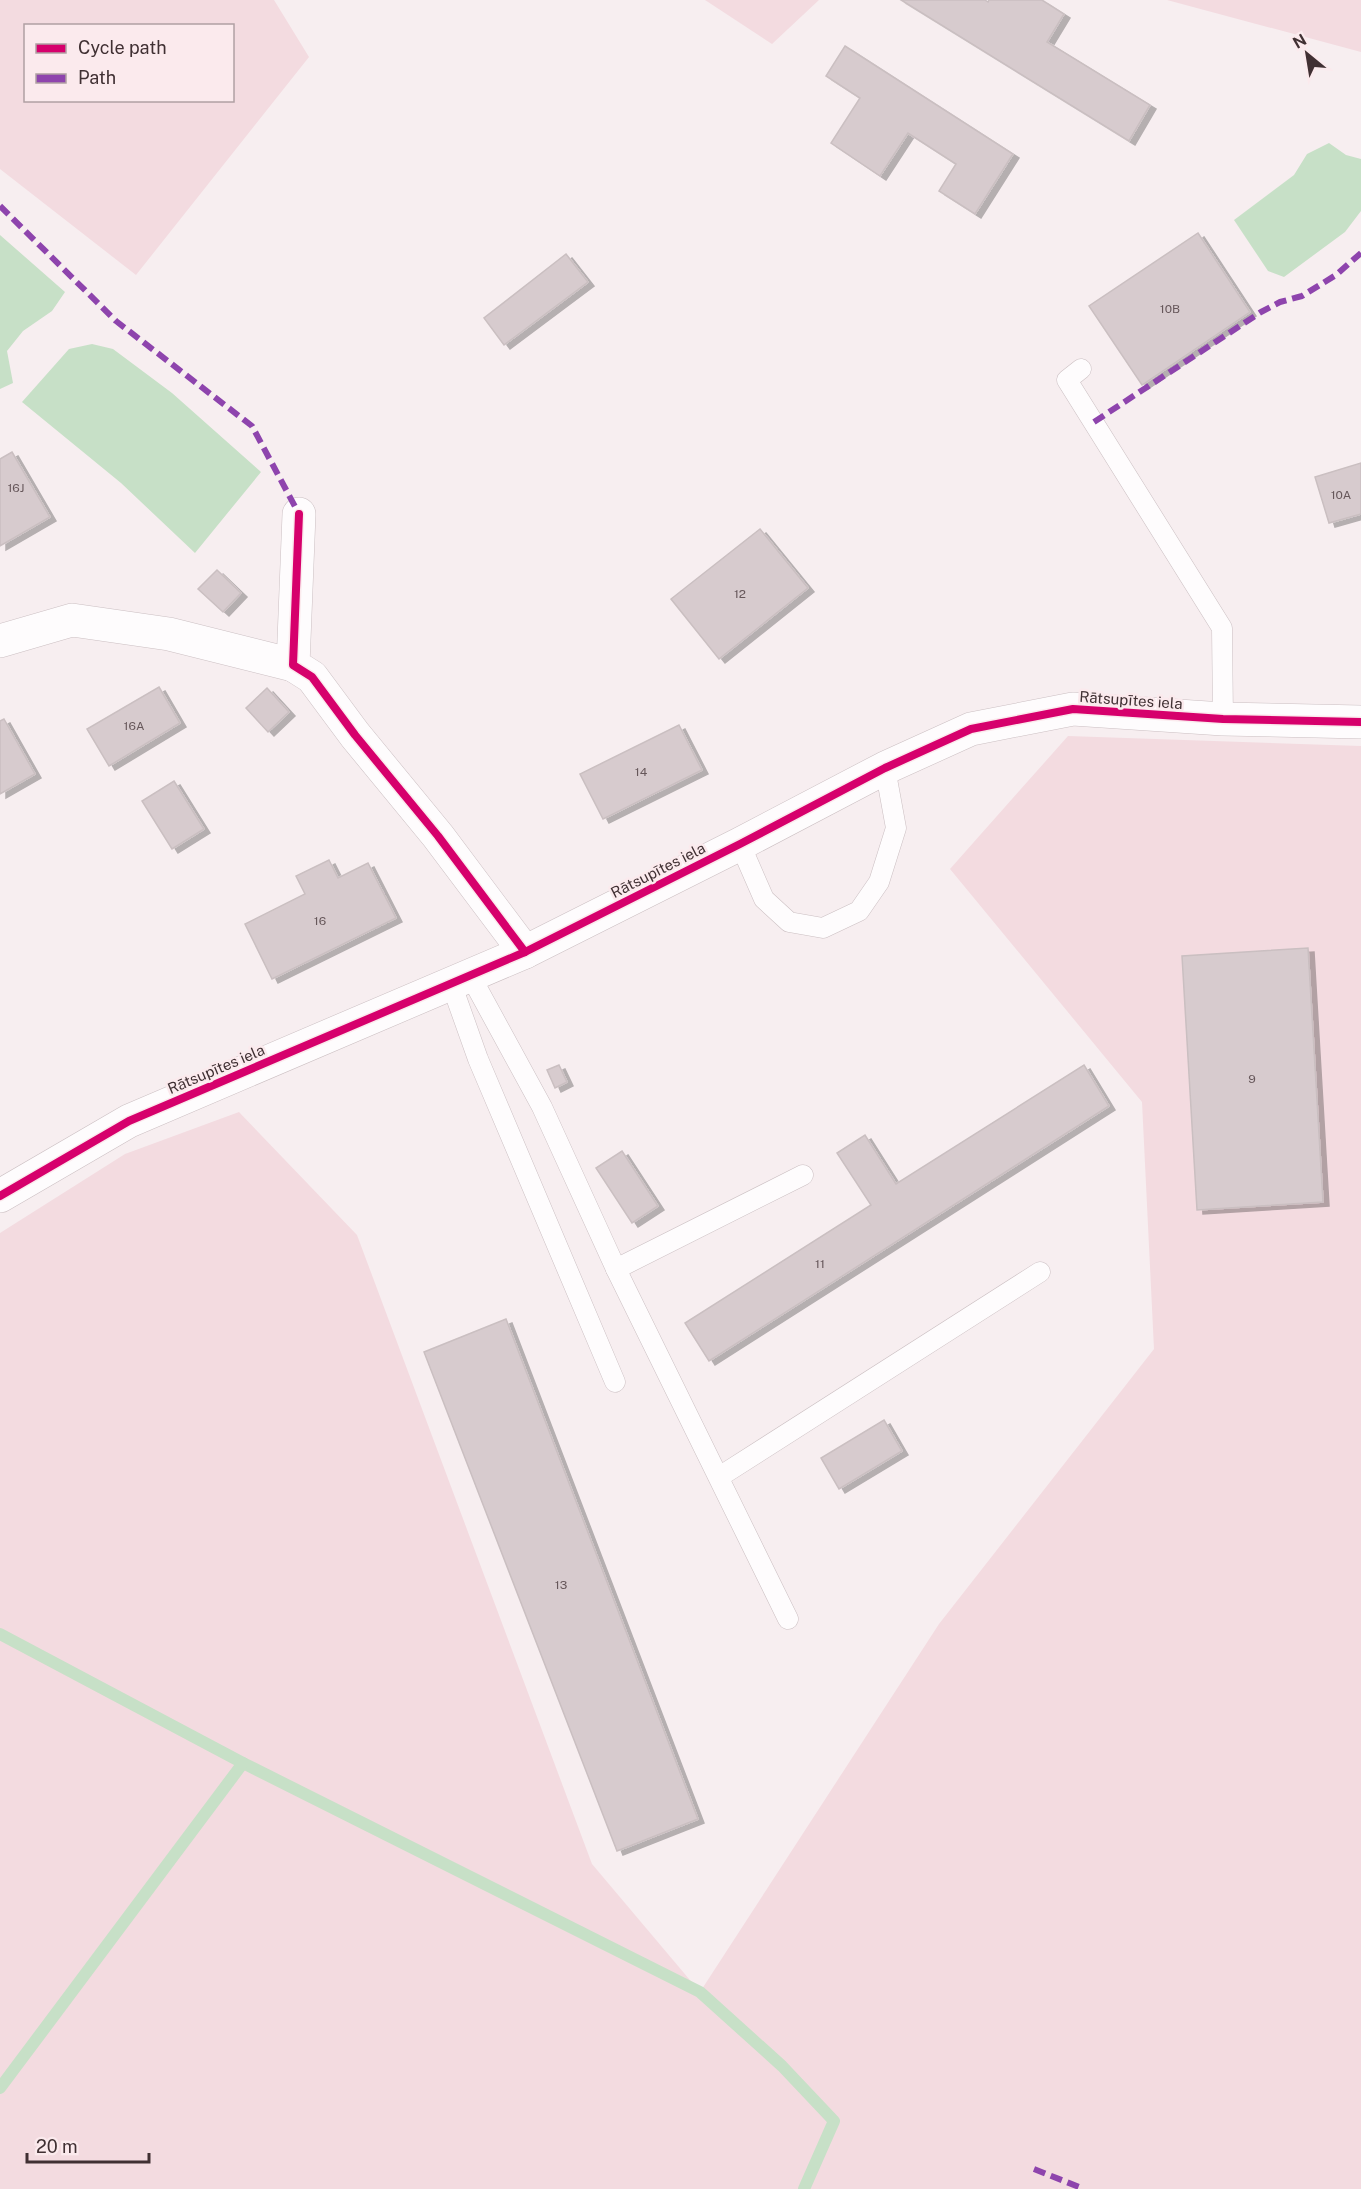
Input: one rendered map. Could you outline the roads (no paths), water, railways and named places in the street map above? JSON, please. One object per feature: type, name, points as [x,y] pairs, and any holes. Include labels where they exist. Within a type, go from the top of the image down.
[{"type":"street","points":[[293,665],[299,514]]},
{"type":"street","points":[[0,641],[72,620],[169,634],[293,665],[312,677],[355,735],[438,836],[525,952]]},
{"type":"street","name":"Rātsupītes iela","points":[[0,1196],[129,1121],[525,952],[885,768],[971,729],[1073,709],[1223,719],[1361,722]]},
{"type":"lane","points":[[1081,369],[1067,380],[1222,627],[1223,719]]},
{"type":"lane","points":[[740,844],[764,899],[789,922],[823,928],[859,911],[879,882],[896,828],[885,768]]},
{"type":"lane","points":[[461,979],[542,1107],[616,1269],[788,1619]]},
{"type":"lane","points":[[461,979],[478,1059],[615,1382]]},
{"type":"lane","points":[[616,1269],[802,1176]]},
{"type":"lane","points":[[719,1477],[1040,1272]]},
{"type":"waterway","points":[[0,1634],[243,1763],[700,1992],[782,2066],[834,2121],[804,2189]]},
{"type":"waterway","points":[[0,2088],[243,1763]]}]
